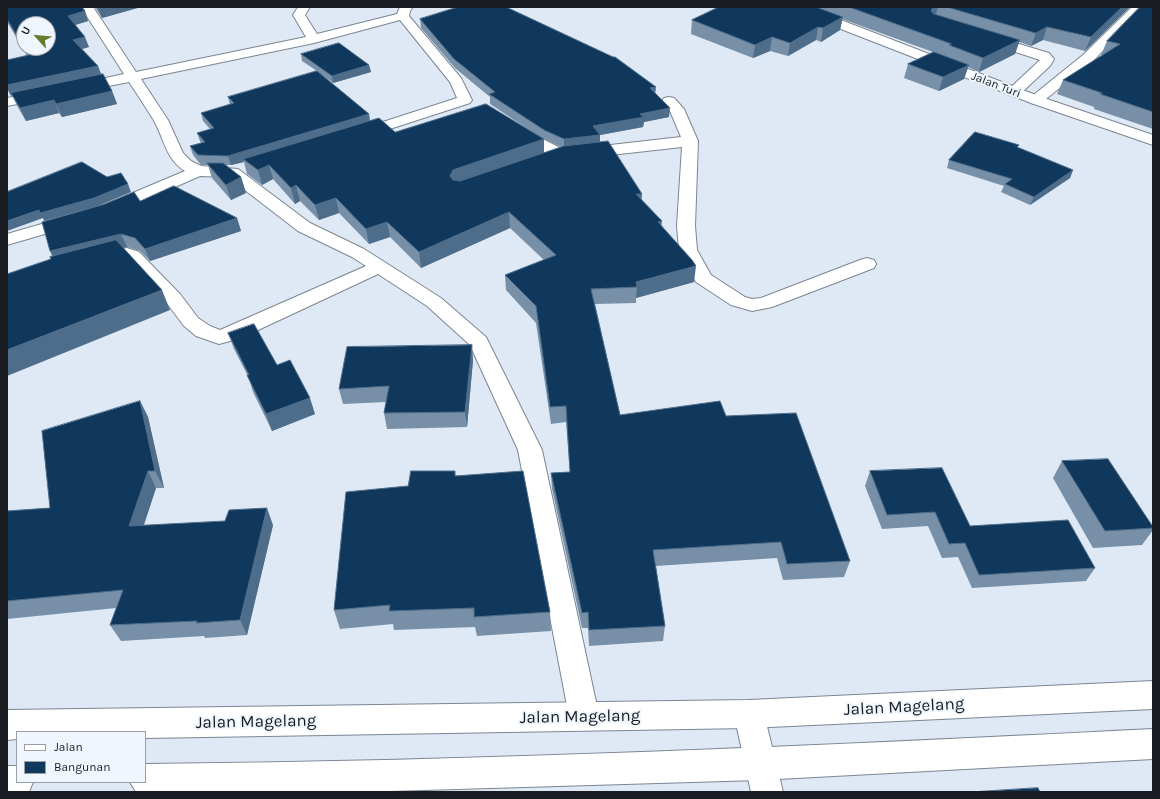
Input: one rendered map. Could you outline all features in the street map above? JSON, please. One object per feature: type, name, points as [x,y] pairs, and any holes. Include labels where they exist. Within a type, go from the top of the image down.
[{"type":"main road","points":[[87,7],[161,120],[176,155],[184,164],[198,170]]},
{"type":"main road","points":[[304,7],[300,14],[314,39]]},
{"type":"main road","name":"Jalan Turi","points":[[796,7],[1014,92],[1153,140]]},
{"type":"main road","points":[[1036,100],[1088,58],[1139,7]]},
{"type":"main road","points":[[7,102],[314,39],[405,12],[456,81],[465,100]]},
{"type":"main road","points":[[978,36],[1044,56],[1046,60],[1045,63],[1014,92]]},
{"type":"main road","points":[[350,136],[465,100],[480,106]]},
{"type":"main road","points":[[670,101],[677,109],[690,141],[686,226],[688,250],[703,278],[738,301],[752,304],[765,304],[867,264]]},
{"type":"main road","points":[[506,123],[539,144],[562,155]]},
{"type":"main road","points":[[540,163],[562,155],[690,141]]},
{"type":"main road","points":[[7,240],[93,214],[198,170],[240,170],[304,227],[358,253],[434,302],[479,342],[530,450],[584,716]]},
{"type":"main road","points":[[79,265],[127,253],[133,256],[173,298],[191,322],[203,331],[219,337],[240,330],[380,267]]},
{"type":"main road","name":"Jalan Magelang","points":[[7,726],[749,714],[1153,695]]},
{"type":"main road","points":[[749,714],[763,778]]},
{"type":"main road","points":[[146,780],[257,785],[763,778],[1153,744]]},
{"type":"building","points":[[7,7],[82,7],[85,11],[68,16],[85,37],[73,40],[98,66],[7,85],[7,60],[25,56],[56,56],[56,16],[16,16],[16,34],[7,19]]},
{"type":"building","points":[[458,7],[506,7],[615,57],[656,87],[650,88],[670,108],[640,114],[644,117],[593,126],[600,135],[564,139],[544,130],[489,94],[495,92],[454,59],[420,19]]},
{"type":"building","points":[[719,7],[816,7],[843,17],[823,28],[818,27],[790,43],[772,37],[755,45],[692,20]]},
{"type":"building","points":[[849,7],[933,7],[931,11],[934,14],[1020,40],[983,58],[949,45],[951,44]]},
{"type":"building","points":[[947,7],[1122,7],[1091,37],[1047,27],[1036,33]]},
{"type":"building","points":[[1140,7],[1153,7],[1153,112],[1063,80],[1120,44],[1107,41]]},
{"type":"building","points":[[339,43],[369,65],[332,76],[301,54]]},
{"type":"building","points":[[934,52],[969,65],[943,77],[908,64]]},
{"type":"building","points":[[317,71],[369,114],[228,156],[198,155],[190,146],[205,142],[197,133],[214,128],[201,113],[234,103],[228,97]]},
{"type":"building","points":[[103,74],[112,91],[56,104],[54,100],[20,108],[11,93]]},
{"type":"building","points":[[486,104],[544,139],[453,170],[450,176],[453,180],[460,181],[564,146],[608,141],[642,194],[636,194],[662,221],[658,222],[696,266],[636,282],[637,287],[591,289],[620,415],[720,401],[726,416],[796,413],[850,561],[787,564],[781,542],[653,550],[665,626],[589,630],[588,612],[582,613],[551,473],[570,472],[566,406],[550,407],[536,306],[505,275],[556,255],[509,212],[419,252],[387,222],[366,229],[336,198],[315,205],[296,185],[291,188],[269,165],[258,170],[243,159],[379,118],[395,132]]},
{"type":"building","points":[[975,132],[1019,145],[1017,147],[1073,170],[1034,197],[1005,184],[1012,179],[949,160]]},
{"type":"building","points":[[82,162],[107,177],[121,173],[128,184],[94,198],[40,213],[39,210],[7,221],[7,192]]},
{"type":"building","points":[[207,163],[223,163],[241,177],[226,185]]},
{"type":"building","points":[[174,186],[237,218],[145,249],[135,238],[121,234],[50,251],[42,222],[105,204],[134,192],[140,201]]},
{"type":"building","points":[[116,240],[162,290],[7,350],[7,274],[51,259],[50,257]]},
{"type":"building","points":[[254,324],[277,365],[290,360],[310,398],[266,414],[228,333]]},
{"type":"building","points":[[472,345],[465,412],[384,413],[389,386],[339,389],[347,347]]},
{"type":"building","points":[[140,401],[155,471],[148,471],[129,526],[225,521],[229,510],[267,508],[240,620],[196,623],[197,621],[110,625],[123,590],[7,601],[7,511],[50,508],[42,431]]},
{"type":"building","points":[[1108,459],[1153,528],[1105,531],[1062,461]]},
{"type":"building","points":[[942,468],[970,526],[1068,520],[1095,568],[979,575],[965,543],[949,544],[935,512],[887,515],[870,471]]},
{"type":"building","points":[[411,471],[455,471],[455,476],[523,471],[550,612],[474,617],[474,608],[389,611],[390,605],[334,610],[346,492],[408,486]]},
{"type":"building","points":[[1038,788],[1040,792],[971,792]]}]
